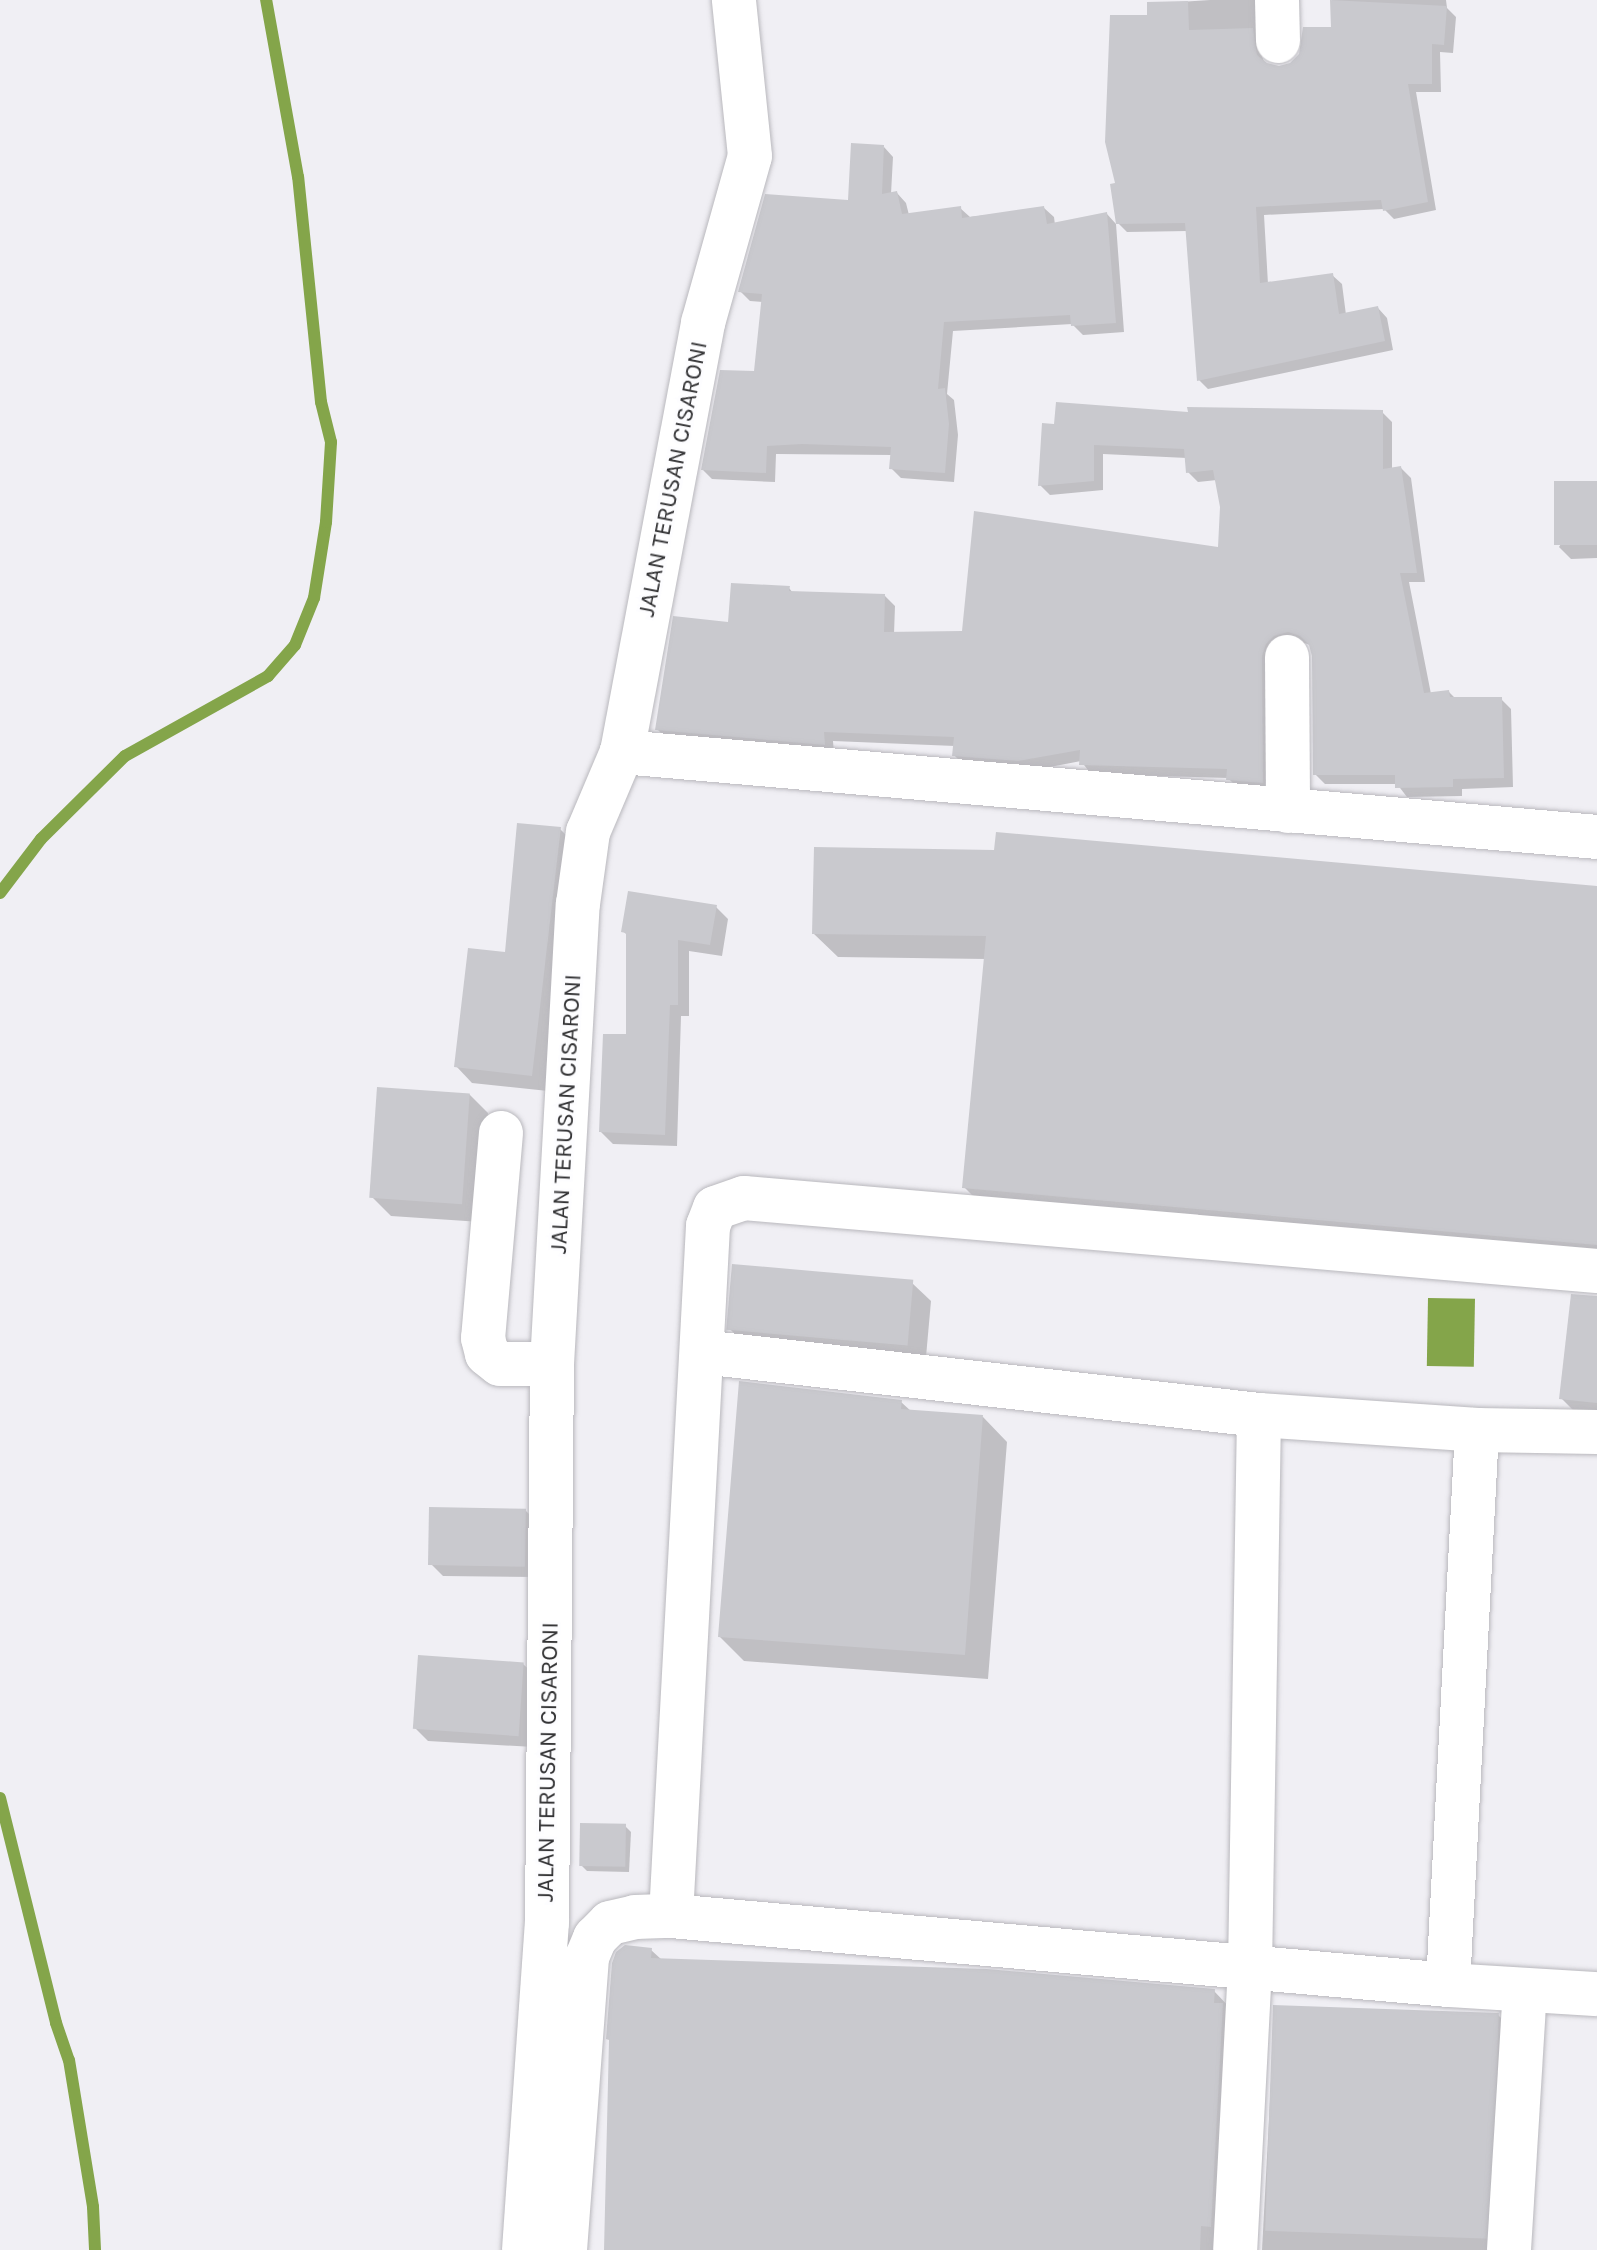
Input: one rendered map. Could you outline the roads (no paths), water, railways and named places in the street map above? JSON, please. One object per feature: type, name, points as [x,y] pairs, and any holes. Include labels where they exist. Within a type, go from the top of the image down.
[{"type":"street","name":"JALAN TERUSAN CISARONI","points":[[524,2250],[547,1923],[552,1364],[578,904],[588,832],[622,752],[703,323],[750,156],[734,0]]},
{"type":"street","points":[[1287,657],[1288,811]]},
{"type":"street","points":[[622,752],[1597,837]]},
{"type":"street","points":[[501,1133],[483,1338],[487,1354],[500,1364],[552,1364]]},
{"type":"street","points":[[671,1916],[708,1226],[715,1208],[744,1198],[1597,1271]]},
{"type":"street","points":[[702,1352],[1259,1415],[1477,1430],[1597,1432]]},
{"type":"street","points":[[1235,2250],[1250,1967],[1259,1415]]},
{"type":"street","points":[[1448,1985],[1477,1430]]},
{"type":"street","points":[[565,2250],[587,1957],[595,1938],[610,1923],[635,1917],[671,1916],[1448,1985],[1597,1994]]},
{"type":"street","points":[[1509,2250],[1525,1990]]},
{"type":"waterway","points":[[0,893],[41,839],[125,756],[268,676],[295,645],[314,598],[326,522],[331,442],[321,402],[298,177],[266,0]]},
{"type":"waterway","points":[[0,1798],[56,2023],[69,2060],[93,2207],[95,2250]]}]
